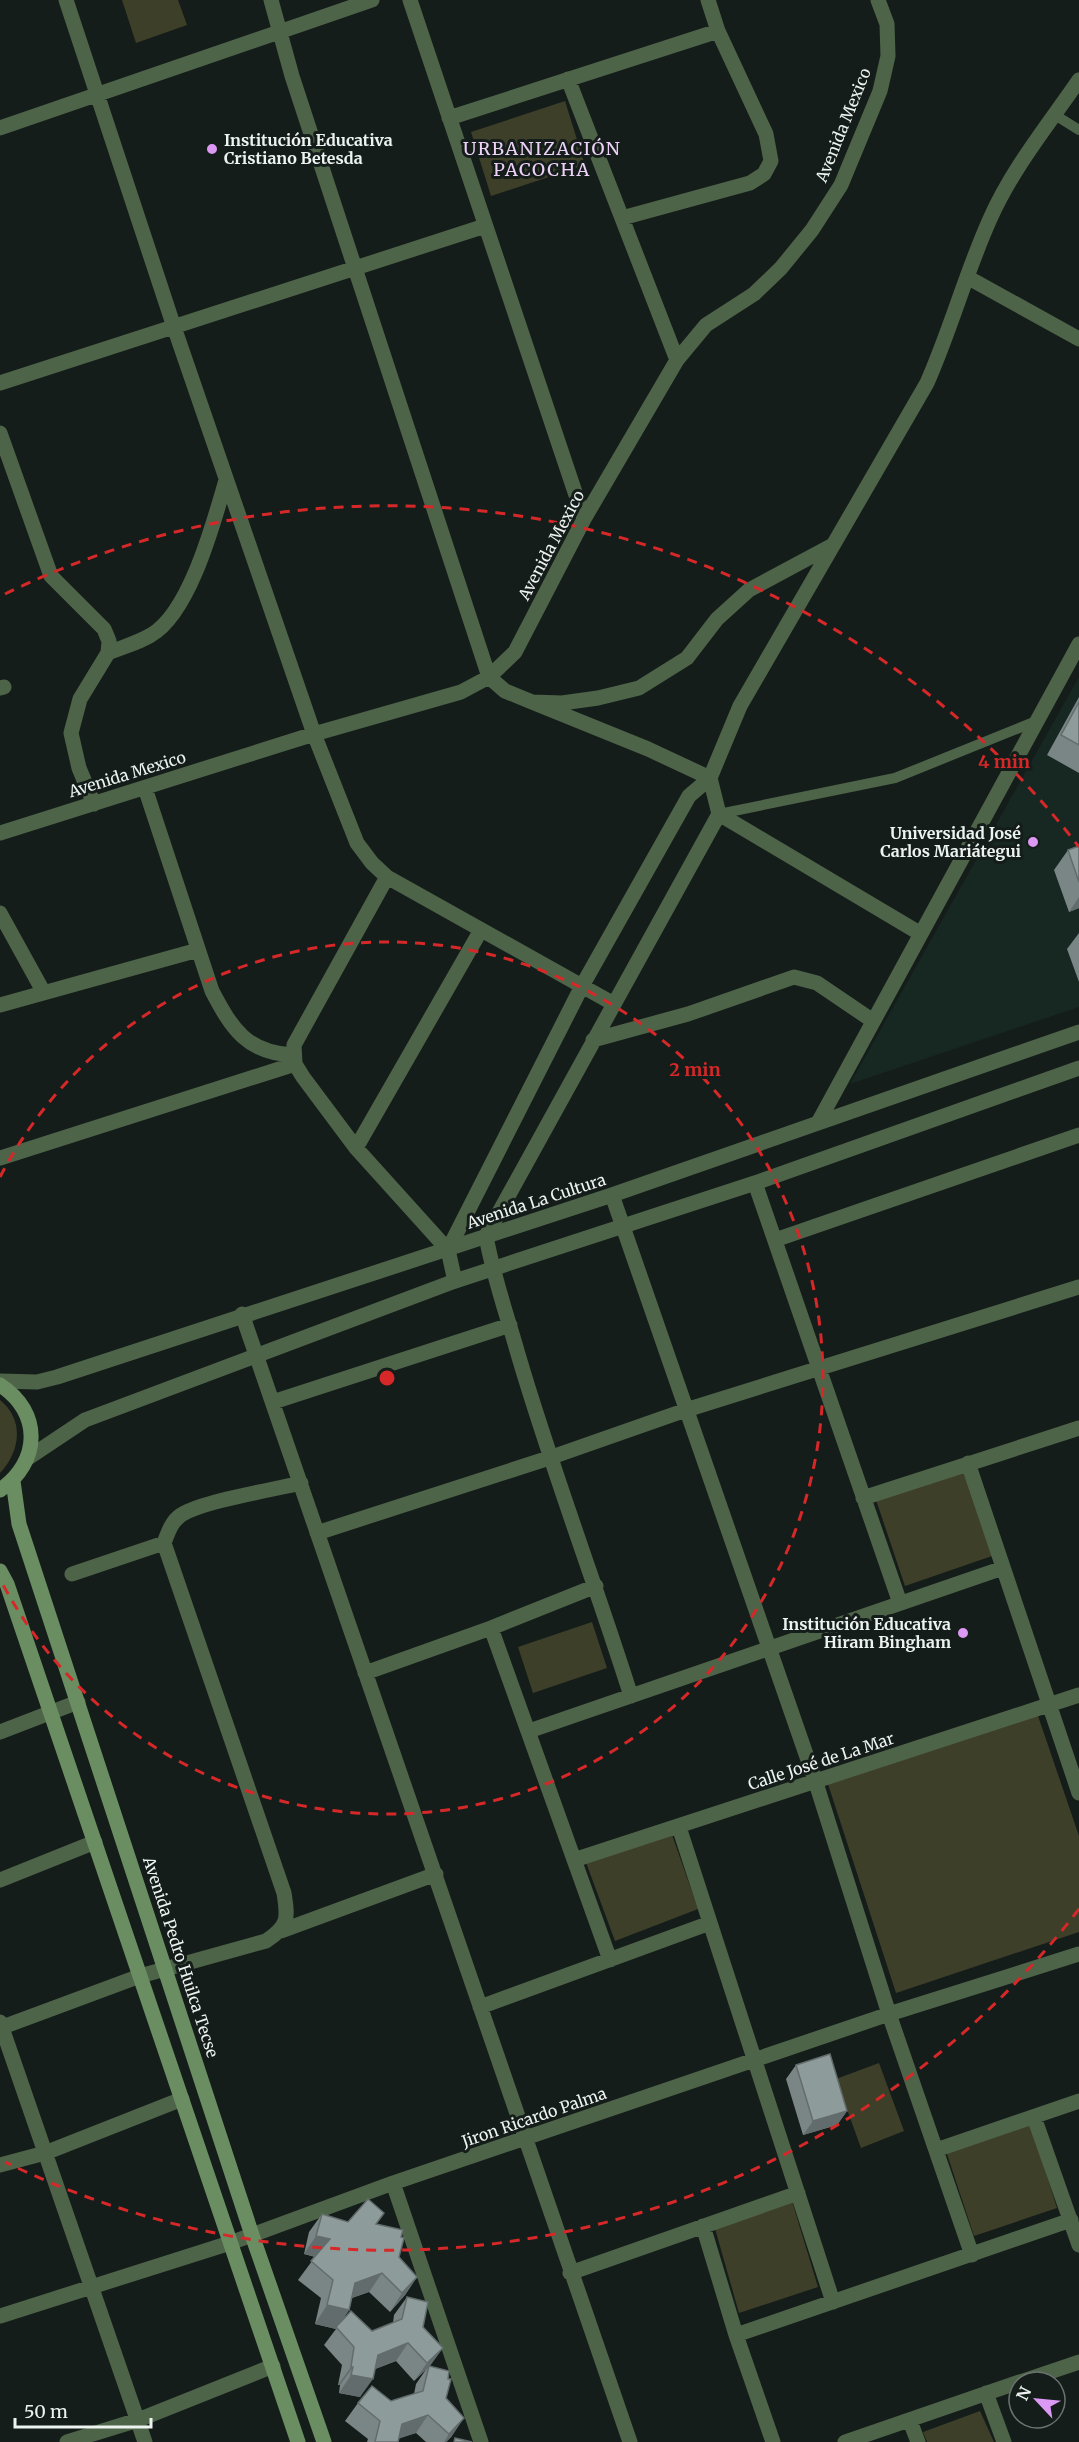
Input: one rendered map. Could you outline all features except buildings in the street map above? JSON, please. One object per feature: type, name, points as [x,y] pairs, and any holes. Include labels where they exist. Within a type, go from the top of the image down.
[{"type":"main road","points":[[0,1383],[14,1394],[27,1414],[31,1444],[28,1458],[13,1481],[0,1490]]},
{"type":"main road","name":"Avenida Pedro Huilca Tecse","points":[[13,1481],[19,1524],[252,2235],[324,2442]]},
{"type":"main road","points":[[2,1580],[95,1842],[298,2442]]},
{"type":"main road","points":[[280,2387],[303,2379]]},
{"type":"street","points":[[66,0],[226,480],[315,735],[357,843],[372,863],[387,877],[614,1004]]},
{"type":"street","points":[[271,0],[292,76],[489,677],[505,691],[648,749],[710,778]]},
{"type":"street","points":[[0,128],[372,0]]},
{"type":"street","points":[[410,0],[584,519]]},
{"type":"street","points":[[622,218],[750,183],[764,174],[771,161],[766,134],[718,31],[708,0]]},
{"type":"street","name":"Avenida Mexico","points":[[0,833],[461,692],[489,677],[515,652],[584,519],[677,360],[706,325],[754,294],[781,268],[812,230],[841,185],[880,91],[888,56],[887,24],[878,0]]},
{"type":"street","points":[[448,118],[718,31]]},
{"type":"street","points":[[568,79],[677,360]]},
{"type":"street","points":[[448,1250],[582,986],[690,796],[710,778],[740,706],[927,383],[945,342],[990,219],[1009,182],[1079,80]]},
{"type":"street","points":[[0,383],[485,225]]},
{"type":"street","points":[[967,277],[1079,339]]},
{"type":"street","points":[[0,433],[51,576],[104,629],[109,641],[108,653],[80,699],[71,733],[79,768],[94,804]]},
{"type":"street","points":[[108,653],[152,635],[168,619],[206,547],[226,480]]},
{"type":"street","points":[[532,702],[562,703],[598,698],[639,688],[687,658],[717,619],[749,590],[832,546]]},
{"type":"street","points":[[819,1120],[1034,722],[1079,644]]},
{"type":"street","points":[[632,1696],[596,1586],[549,1458],[492,1270],[486,1236],[719,814],[710,778]]},
{"type":"street","points":[[145,788],[212,991],[225,1016],[243,1038],[258,1050],[294,1060]]},
{"type":"street","points":[[719,814],[921,934]]},
{"type":"street","points":[[387,877],[294,1045],[294,1060],[356,1148],[448,1250],[455,1281]]},
{"type":"street","points":[[0,913],[43,991]]},
{"type":"street","points":[[356,1148],[481,930]]},
{"type":"street","points":[[0,1005],[43,991],[198,950]]},
{"type":"street","points":[[593,1040],[688,1014],[794,977],[817,983],[873,1021]]},
{"type":"street","name":"Avenida La Cultura","points":[[0,1383],[37,1382],[57,1377],[242,1314],[448,1250],[1079,1032]]},
{"type":"street","points":[[0,1158],[294,1060]]},
{"type":"street","points":[[28,1458],[85,1420],[455,1281],[755,1183],[1079,1068]]},
{"type":"street","points":[[775,1240],[1079,1135]]},
{"type":"street","points":[[755,1183],[900,1604]]},
{"type":"street","points":[[612,1195],[816,1783],[889,2014],[972,2255]]},
{"type":"street","points":[[317,1533],[549,1458],[686,1410],[1079,1287]]},
{"type":"street","points":[[242,1314],[630,2442]]},
{"type":"street","points":[[273,1402],[510,1325]]},
{"type":"street","points":[[864,1498],[1079,1428]]},
{"type":"street","points":[[968,1463],[1079,1793]]},
{"type":"street","points":[[281,1931],[287,1915],[284,1893],[164,1543],[170,1528],[180,1516],[197,1509],[301,1483]]},
{"type":"street","points":[[72,1574],[164,1543]]},
{"type":"street","points":[[529,1731],[1003,1568]]},
{"type":"street","points":[[365,1673],[491,1628],[596,1586]]},
{"type":"street","points":[[491,1628],[610,1960]]},
{"type":"street","name":"Calle José de La Mar","points":[[574,1860],[816,1783],[1079,1695]]},
{"type":"street","points":[[0,1732],[78,1702]]},
{"type":"street","points":[[679,1827],[833,2302]]},
{"type":"street","points":[[0,1880],[95,1842]]},
{"type":"street","points":[[145,2442],[1,2026],[140,1976],[266,1941],[281,1931],[436,1874]]},
{"type":"street","points":[[480,2007],[710,1923]]},
{"type":"street","name":"Jiron Ricardo Palma","points":[[0,2316],[230,2243],[393,2183],[526,2140],[889,2014],[1079,1954]]},
{"type":"street","points":[[0,2165],[45,2153],[182,2100]]},
{"type":"street","points":[[936,2150],[1079,2101]]},
{"type":"street","points":[[1035,2117],[1079,2245]]},
{"type":"street","points":[[393,2183],[481,2442]]},
{"type":"street","points":[[570,2273],[798,2193]]},
{"type":"street","points":[[736,2335],[1071,2220]]},
{"type":"street","points":[[703,2226],[772,2442]]},
{"type":"street","points":[[1055,2370],[1079,2362]]},
{"type":"street","points":[[66,2442],[138,2420],[273,2366]]},
{"type":"street","points":[[845,2442],[1007,2386]]},
{"type":"street","points":[[986,2393],[1004,2442]]},
{"type":"street","points":[[910,2421],[918,2442]]},
{"type":"lane","points":[[1054,116],[1079,130]]},
{"type":"lane","points":[[719,814],[895,777],[1034,722]]},
{"type":"shaded area","points":[[122,0],[178,0],[187,25],[136,43]]},
{"type":"shaded area","points":[[565,101],[585,165],[491,196],[471,132]]},
{"type":"shaded area","name":"Universidad José Carlos Mariátegui","points":[[1079,677],[1079,1007],[850,1084]]},
{"type":"shaded area","points":[[0,1400],[13,1417],[17,1436],[12,1456],[0,1473]]},
{"type":"shaded area","points":[[963,1467],[992,1556],[905,1586],[874,1494]]},
{"type":"shaded area","points":[[592,1622],[607,1668],[533,1693],[518,1647]]},
{"type":"shaded area","points":[[1037,1713],[1079,1836],[1079,1932],[896,1993],[827,1781]]},
{"type":"shaded area","points":[[670,1829],[698,1909],[615,1941],[584,1857]]},
{"type":"shaded area","points":[[879,2063],[904,2131],[861,2148],[836,2079]]},
{"type":"shaded area","points":[[1029,2119],[1057,2208],[974,2236],[945,2148]]},
{"type":"shaded area","points":[[791,2198],[818,2287],[739,2313],[714,2225]]},
{"type":"shaded area","points":[[980,2411],[994,2442],[927,2442],[923,2432]]},
{"type":"place","name":"Institución Educativa Cristiano Betesda","points":[[212,149]]},
{"type":"place","name":"Universidad José Carlos Mariátegui","points":[[1033,842]]},
{"type":"place","name":"Institución Educativa Hiram Bingham","points":[[963,1633]]},
{"type":"district","name":"URBANIZACIÓN PACOCHA","points":[[542,159]]}]
